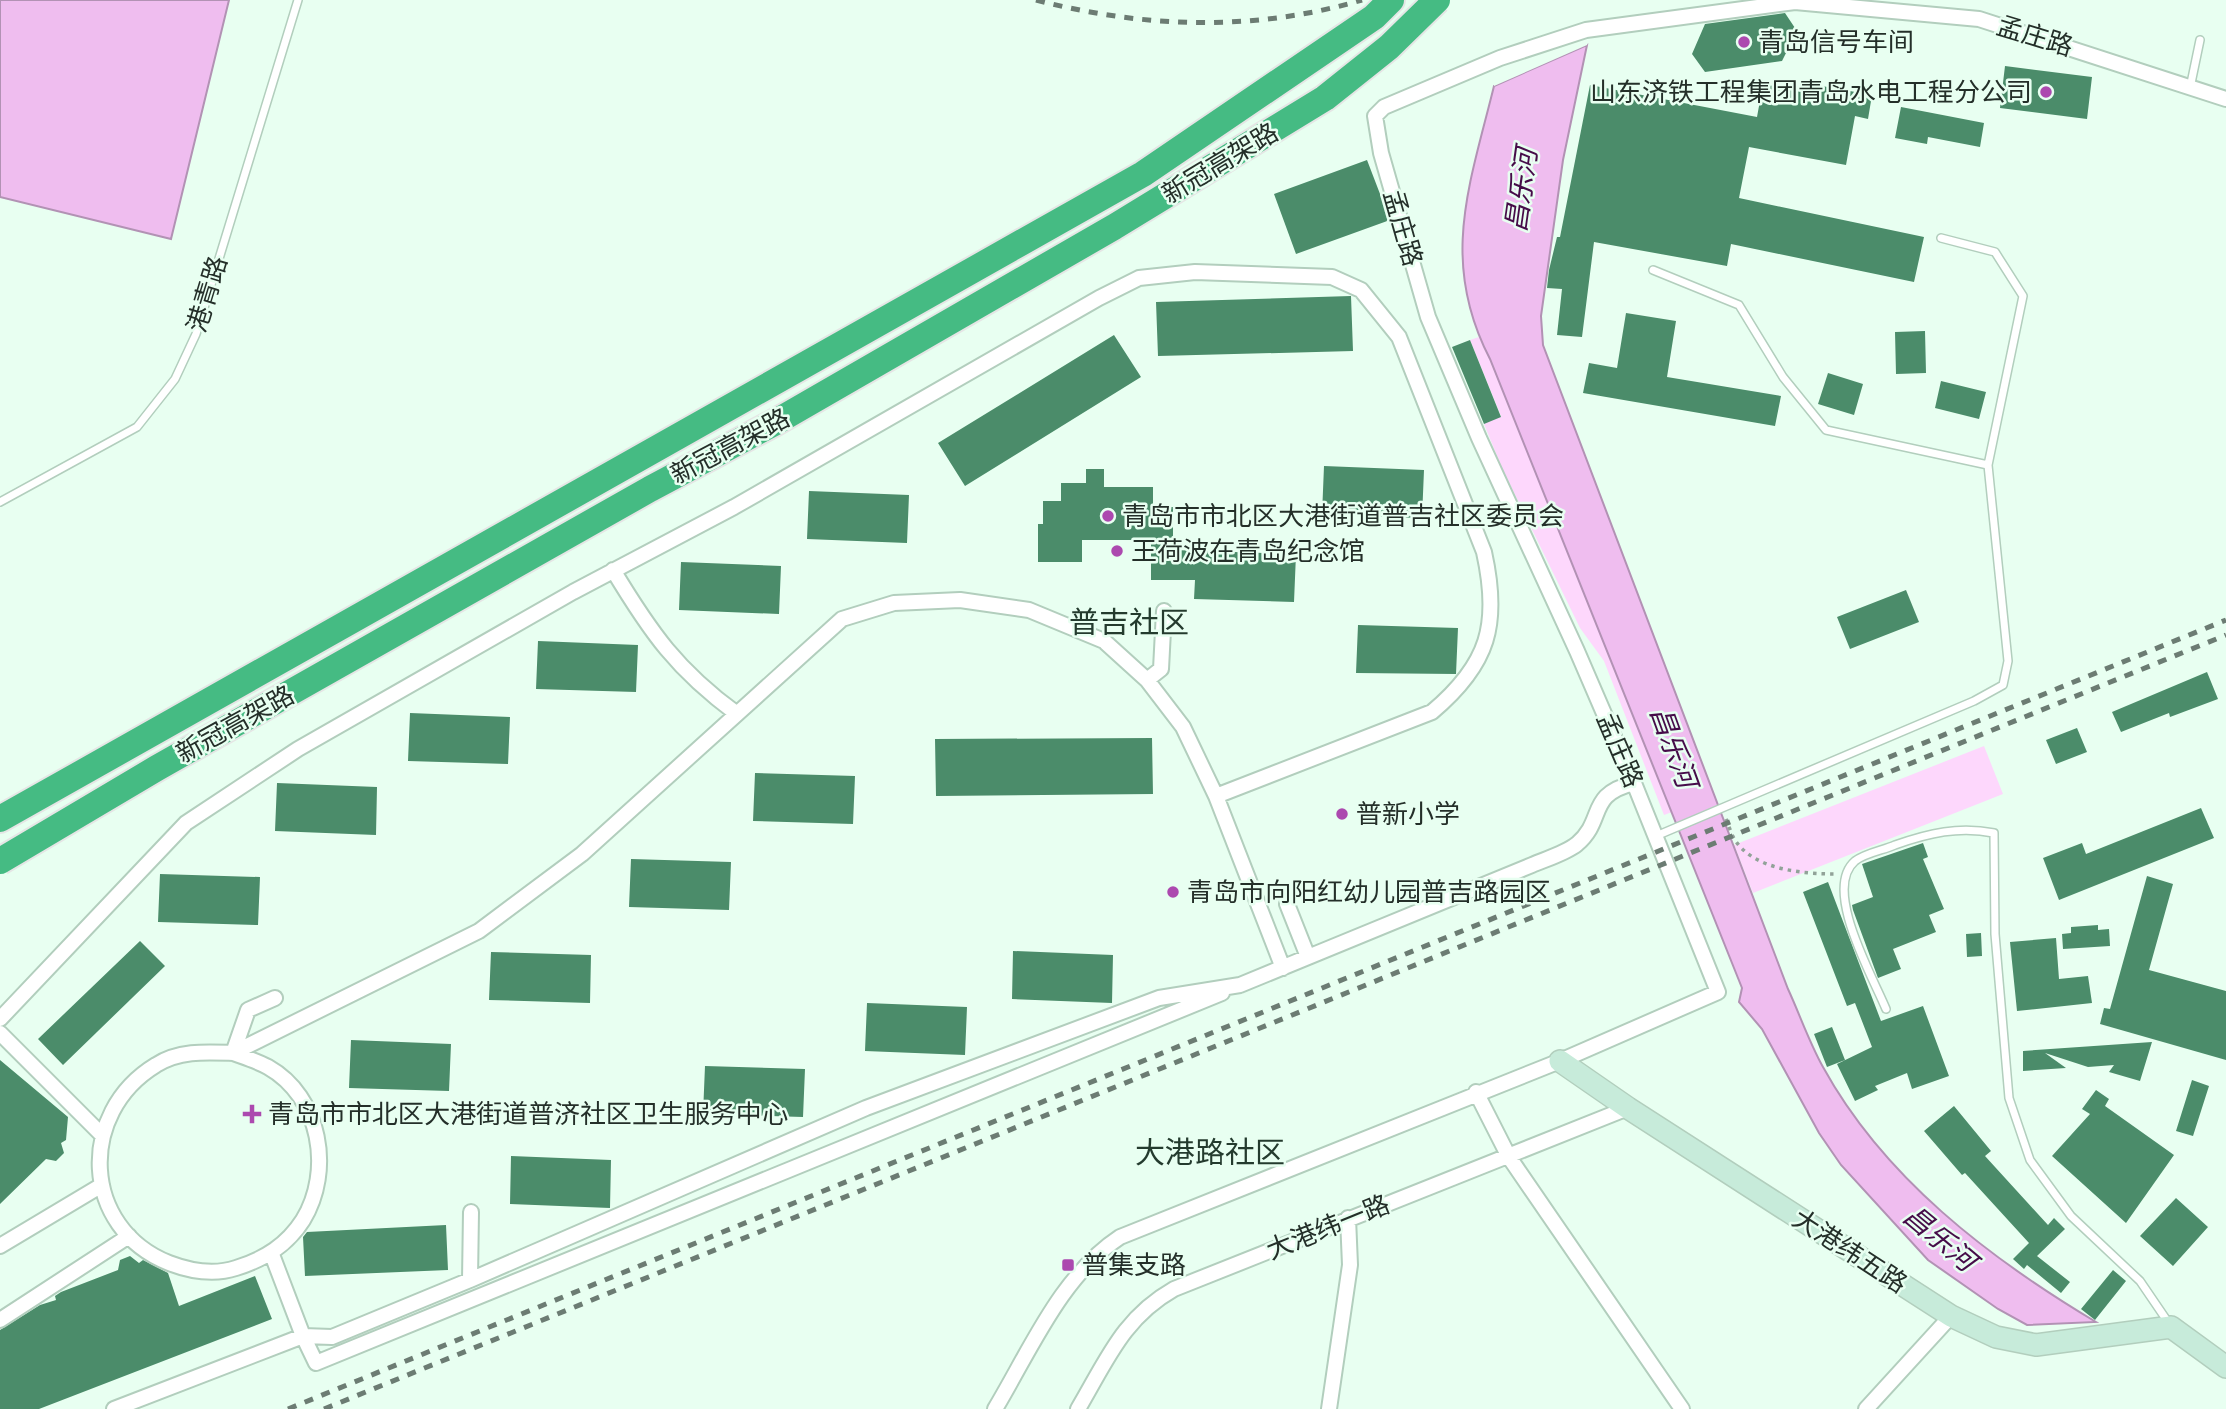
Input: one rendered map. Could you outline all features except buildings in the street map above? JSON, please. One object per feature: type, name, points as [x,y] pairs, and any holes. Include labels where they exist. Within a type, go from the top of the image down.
[{"type":"highway","name":"新冠高架路","points":[[0,819],[1143,174],[1374,18],[1391,0]]},
{"type":"highway","name":"新冠高架路","points":[[0,861],[157,768],[650,489],[774,424],[1137,214],[1325,98],[1389,47],[1437,0]]},
{"type":"street","name":"孟庄路","points":[[1560,1061],[1718,992],[1634,783],[1577,651],[1479,438],[1428,317],[1381,153],[1375,116],[1384,107],[1500,58],[1586,30],[1795,2],[1979,19],[2064,44],[2190,89],[2226,99]]},
{"type":"street","points":[[0,1019],[186,823],[298,749],[613,570],[734,507],[1099,298],[1139,278],[1195,272],[1339,279],[1361,290],[1399,337],[1484,552],[1493,590],[1490,626],[1479,659],[1458,690],[1432,712],[1216,796]]},
{"type":"street","points":[[613,570],[652,634],[700,687],[737,714]]},
{"type":"street","points":[[233,1053],[479,930],[582,854],[842,619],[894,603],[960,600],[1030,610],[1104,641],[1147,680],[1183,727],[1216,796],[1283,968]]},
{"type":"street","points":[[1147,680],[1161,669],[1164,611]]},
{"type":"street","points":[[271,1252],[316,1363],[1167,1018],[1577,844],[1592,823],[1601,799],[1615,788],[1634,783]]},
{"type":"street","points":[[1287,904],[1308,957]]},
{"type":"street","points":[[114,1409],[303,1336],[331,1337],[470,1280],[866,1108],[1159,998],[1240,985]]},
{"type":"street","points":[[233,1053],[248,1010],[275,998]]},
{"type":"street","points":[[0,1033],[103,1136]]},
{"type":"street","points":[[194,1051],[233,1053],[269,1067],[298,1093],[316,1127],[321,1166],[313,1203],[292,1236],[262,1259],[225,1271],[186,1270],[150,1255],[129,1236],[116,1218],[104,1196],[102,1185],[99,1157],[103,1136],[107,1120],[127,1087],[158,1063],[194,1051]]},
{"type":"street","points":[[995,1409],[1068,1286],[1099,1251],[1121,1237],[1476,1092],[1560,1061]]},
{"type":"street","name":"大港纬五路","points":[[1560,1061],[1628,1108],[1951,1316],[1996,1337],[2020,1344],[2036,1345],[2171,1327]]},
{"type":"street","points":[[1476,1092],[1509,1157],[1682,1409]]},
{"type":"street","name":"大港纬一路","points":[[1078,1409],[1128,1324],[1148,1304],[1174,1289],[1628,1108]]},
{"type":"street","points":[[0,1246],[102,1185]]},
{"type":"street","points":[[470,1280],[471,1212]]},
{"type":"street","points":[[1329,1409],[1350,1265],[1348,1218]]},
{"type":"street","points":[[0,1320],[129,1236]]},
{"type":"street","points":[[1866,1409],[1951,1316]]},
{"type":"street","points":[[2171,1327],[2226,1367]]},
{"type":"lane","name":"港青路","points":[[0,502],[137,427],[175,379],[196,334],[298,0]]},
{"type":"lane","points":[[2190,89],[2200,40]]},
{"type":"lane","points":[[1655,836],[1974,701],[2003,685],[2008,661],[1988,465],[2023,296],[1995,252],[1941,238]]},
{"type":"lane","points":[[1653,270],[1739,305],[1783,377],[1826,430],[1988,465]]},
{"type":"lane","points":[[1886,1009],[1843,907],[1843,880],[1856,860],[1924,834],[1969,828],[1994,834],[1995,934],[2009,1098],[2030,1160],[2071,1216],[2140,1281],[2171,1327]]},
{"type":"path","points":[[1721,808],[1735,841],[1755,857],[1782,869],[1847,874]]},
{"type":"shaded area","points":[[1479,337],[1672,812],[1664,815],[1604,661],[1580,628],[1502,468],[1484,424],[1501,416],[1470,340]]},
{"type":"shaded area","points":[[1984,746],[2003,794],[1753,893],[1734,845]]},
{"type":"water","points":[[0,0],[229,0],[171,239],[0,197]]},
{"type":"water","name":"昌乐河","points":[[1587,45],[1563,160],[1541,316],[1543,345],[1788,989],[1818,1058],[1848,1107],[1876,1145],[1908,1180],[1942,1212],[2017,1271],[2096,1322],[2027,1325],[1998,1309],[1928,1260],[1841,1165],[1819,1133],[1762,1029],[1739,1002],[1742,988],[1475,323],[1466,289],[1464,222],[1476,156],[1494,86]]},
{"type":"pier","points":[[1588,42],[1587,45],[1494,86],[1494,82]]},
{"type":"railway","points":[[1036,0],[1117,16],[1199,22],[1281,17],[1362,0]]},
{"type":"railway","points":[[288,1409],[2226,620]]},
{"type":"railway","points":[[324,1409],[2226,635]]},
{"type":"place","name":"青岛信号车间","points":[[1744,42]]},
{"type":"place","name":"山东济铁工程集团青岛水电工程分公司","points":[[2046,92]]},
{"type":"place","name":"青岛市市北区大港街道普吉社区委员会","points":[[1108,516]]},
{"type":"place","name":"王荷波在青岛纪念馆","points":[[1117,551]]},
{"type":"place","name":"普新小学","points":[[1342,814]]},
{"type":"place","name":"青岛市向阳红幼儿园普吉路园区","points":[[1173,892]]},
{"type":"place","name":"青岛市市北区大港街道普济社区卫生服务中心","points":[[252,1114]]},
{"type":"place","name":"普集支路","points":[[1068,1265]]},
{"type":"district","name":"普吉社区","points":[[1129,623]]},
{"type":"district","name":"大港路社区","points":[[1210,1153]]}]
